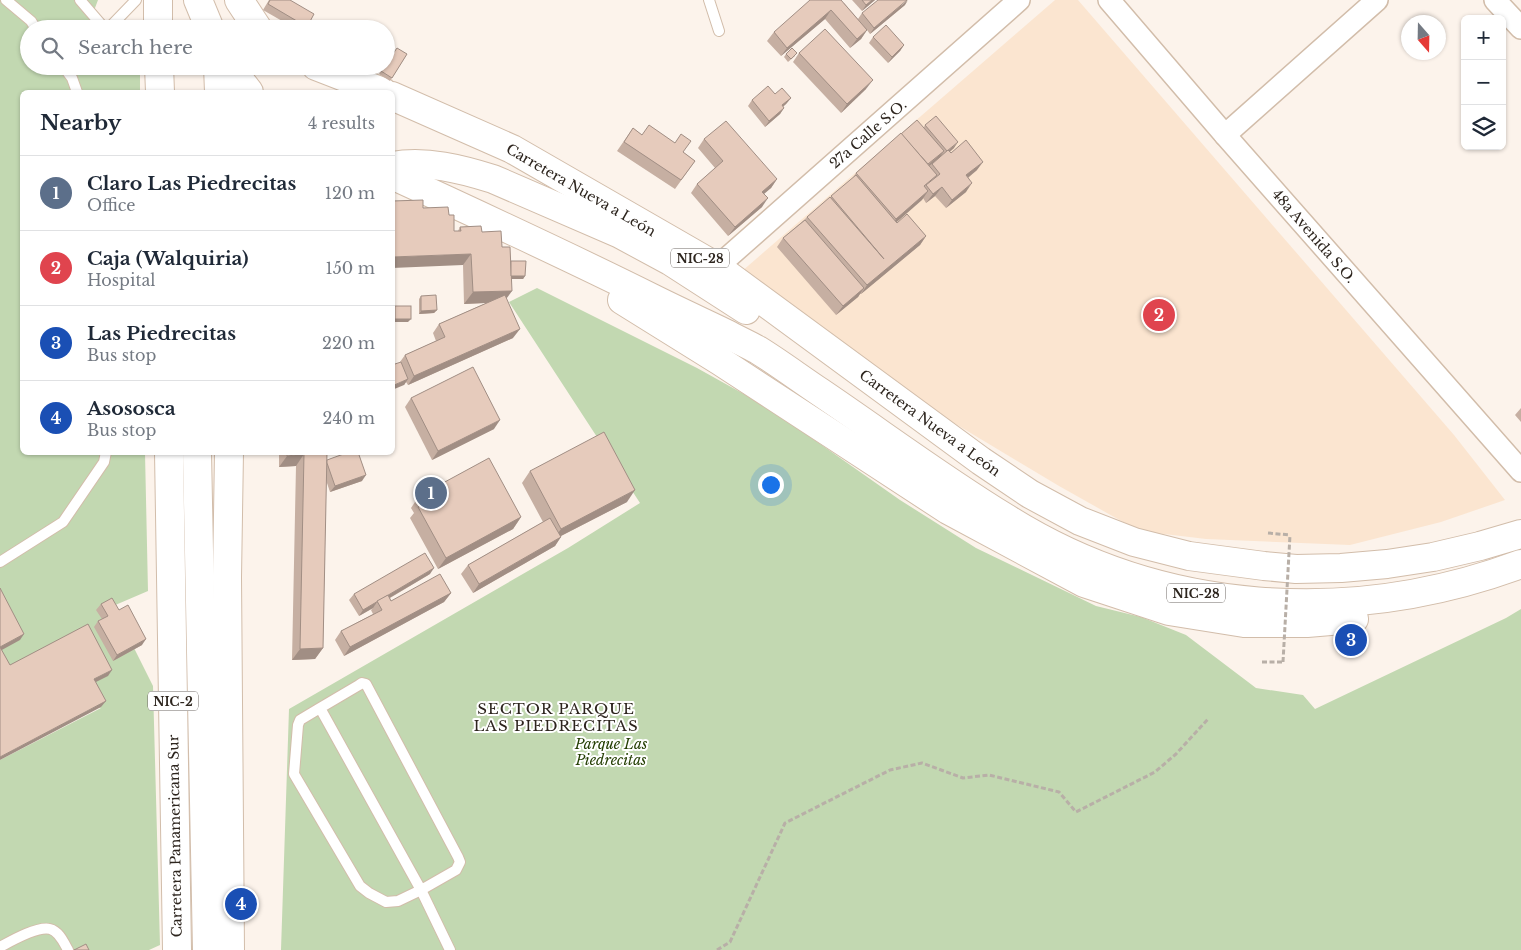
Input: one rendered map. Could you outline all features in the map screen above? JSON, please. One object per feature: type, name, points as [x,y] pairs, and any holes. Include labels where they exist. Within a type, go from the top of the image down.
[{"type":"highway","points":[[158,0],[158,20]]},
{"type":"highway","points":[[198,0],[206,20]]},
{"type":"highway","points":[[218,20],[219,0]]},
{"type":"highway","points":[[239,0],[252,20]]},
{"type":"highway","points":[[218,75],[219,90]]},
{"type":"highway","points":[[236,75],[247,90]]},
{"type":"highway","points":[[339,75],[378,90]]},
{"type":"highway","name":"Carretera Nueva a León","points":[[395,97],[512,149],[717,267],[981,461],[1030,494],[1080,521],[1134,542],[1189,556],[1296,569],[1387,564],[1451,553],[1521,534]]},
{"type":"highway","points":[[395,165],[408,163],[445,166],[472,172],[493,179],[620,234],[670,261],[981,461]]},
{"type":"highway","name":"NIC-28","points":[[395,176],[562,253],[757,350],[1007,519],[1060,549],[1123,575],[1182,591],[1242,600],[1297,604],[1344,603],[1396,597],[1442,588],[1491,575],[1521,564]]},
{"type":"highway","points":[[395,198],[418,199],[440,206],[619,298],[948,510],[1084,583],[1169,610],[1244,624],[1307,623],[1346,620],[1410,610],[1447,597],[1491,575]]},
{"type":"highway","name":"Carretera Panamericana Sur","points":[[169,455],[176,950]]},
{"type":"highway","points":[[197,455],[207,950]]},
{"type":"highway","points":[[229,455],[227,587],[230,950]]},
{"type":"highway","points":[[1242,600],[1267,590],[1285,586],[1359,586],[1395,582],[1484,562],[1521,549]]},
{"type":"street","name":"27a Calle S.O.","points":[[717,267],[1019,0]]},
{"type":"street","name":"48a Avenida S.O.","points":[[1108,0],[1521,471]]},
{"type":"street","points":[[1225,135],[1376,0]]},
{"type":"street","points":[[1495,0],[1521,28]]},
{"type":"lane","points":[[6,0],[29,20]]},
{"type":"lane","points":[[80,0],[99,20]]},
{"type":"lane","points":[[116,20],[136,0]]},
{"type":"lane","points":[[709,0],[719,31]]},
{"type":"lane","points":[[70,75],[76,90]]},
{"type":"lane","points":[[0,562],[63,522],[104,462],[105,455]]},
{"type":"lane","points":[[362,683],[366,684],[460,862],[456,870],[421,890],[398,901],[386,902],[360,886],[294,774],[300,720],[362,683]]},
{"type":"lane","points":[[320,708],[421,890],[450,950]]},
{"type":"lane","points":[[0,946],[39,929],[50,929],[59,936],[68,950]]},
{"type":"path","points":[[1262,662],[1283,662],[1290,535],[1268,533]]},
{"type":"path","points":[[717,950],[730,942],[785,823],[890,770],[922,763],[963,778],[989,775],[1059,792],[1076,812],[1155,772],[1176,754],[1208,719]]},
{"type":"shaded area","points":[[1055,0],[1078,0],[1454,435],[1505,500],[1441,522],[1350,545],[1206,539],[1139,531],[949,420],[741,272]]},
{"type":"green space","points":[[0,0],[98,0],[90,20],[20,20],[20,75],[140,75],[140,90],[20,90],[20,455],[145,455],[148,591],[113,606],[153,686],[160,945],[149,950],[0,950],[0,760],[101,708],[5,671],[0,661]]},
{"type":"green space","name":"Parque Las Piedrecitas","points":[[537,288],[697,368],[769,408],[900,500],[976,548],[1096,606],[1141,617],[1186,635],[1256,688],[1303,695],[1315,709],[1506,618],[1521,609],[1521,950],[281,950],[289,709],[568,548],[640,503],[509,302]]},
{"type":"building","points":[[270,0],[290,0],[314,14],[311,20],[295,20],[268,4]]},
{"type":"building","points":[[810,0],[841,0],[867,30],[857,39],[831,10],[787,48],[774,32]]},
{"type":"building","points":[[862,0],[872,0],[866,5]]},
{"type":"building","points":[[878,0],[907,0],[874,28],[862,13]]},
{"type":"building","points":[[886,25],[904,45],[892,57],[873,37]]},
{"type":"building","points":[[825,29],[873,80],[847,104],[799,53]]},
{"type":"building","points":[[397,48],[407,54],[395,73],[395,51]]},
{"type":"building","points":[[792,48],[797,53],[791,59],[786,54]]},
{"type":"building","points":[[768,86],[775,94],[782,88],[791,98],[782,105],[784,108],[769,121],[752,100]]},
{"type":"building","points":[[936,116],[958,142],[947,151],[925,125]]},
{"type":"building","points":[[917,120],[944,151],[928,164],[901,134]]},
{"type":"building","points":[[726,121],[777,179],[762,192],[768,198],[735,227],[697,184],[723,161],[704,139]]},
{"type":"building","points":[[649,125],[675,143],[681,134],[691,141],[683,152],[695,161],[681,180],[624,142],[633,128],[642,135]]},
{"type":"building","points":[[901,133],[937,175],[924,186],[928,191],[896,219],[856,173]]},
{"type":"building","points":[[966,140],[983,162],[966,175],[972,183],[952,200],[942,187],[933,194],[926,185],[940,174],[932,164],[948,150],[951,153]]},
{"type":"building","points":[[856,175],[897,223],[907,214],[926,236],[867,285],[807,217],[830,197],[884,259],[831,196]]},
{"type":"building","points":[[423,200],[423,208],[448,207],[449,215],[454,215],[454,231],[461,231],[460,227],[481,226],[482,232],[501,231],[502,247],[510,247],[512,291],[473,292],[471,254],[395,257],[395,201]]},
{"type":"building","points":[[805,220],[864,288],[843,306],[783,238]]},
{"type":"building","points":[[511,261],[526,261],[525,276],[511,276]]},
{"type":"building","points":[[436,295],[437,310],[421,311],[421,296]]},
{"type":"building","points":[[505,295],[520,329],[414,376],[405,355],[445,337],[439,324]]},
{"type":"building","points":[[395,306],[411,306],[411,319],[395,319]]},
{"type":"building","points":[[401,362],[408,379],[395,385],[395,364]]},
{"type":"building","points":[[473,367],[500,420],[438,451],[411,398]]},
{"type":"building","points":[[604,432],[635,490],[561,529],[530,471]]},
{"type":"building","points":[[304,455],[327,455],[323,648],[300,649]]},
{"type":"building","points":[[341,455],[359,455],[366,475],[335,486],[327,460]]},
{"type":"building","points":[[489,458],[521,517],[446,558],[418,507],[424,504],[419,496]]},
{"type":"building","points":[[550,518],[561,537],[479,584],[468,565]]},
{"type":"building","points":[[425,553],[434,568],[363,610],[354,594]]},
{"type":"building","points":[[440,574],[451,593],[350,647],[341,631],[382,610],[377,601],[388,595],[391,601]]},
{"type":"building","points":[[0,588],[24,634],[0,647]]},
{"type":"building","points":[[112,598],[119,610],[128,605],[146,639],[117,655],[98,621],[108,616],[101,604]]},
{"type":"building","points":[[88,624],[112,670],[94,679],[106,701],[0,757],[0,647],[10,665]]},
{"type":"building","points":[[86,944],[89,950],[74,950]]},
{"type":"place","name":"Caja (Walquiria)","points":[[1159,315]]},
{"type":"place","name":"Claro Las Piedrecitas","points":[[431,493]]},
{"type":"place","name":"Las Piedrecitas","points":[[1351,640]]},
{"type":"place","name":"Asososca","points":[[241,904]]},
{"type":"district","name":"SECTOR PARQUE LAS PIEDRECITAS","points":[[556,716]]}]
